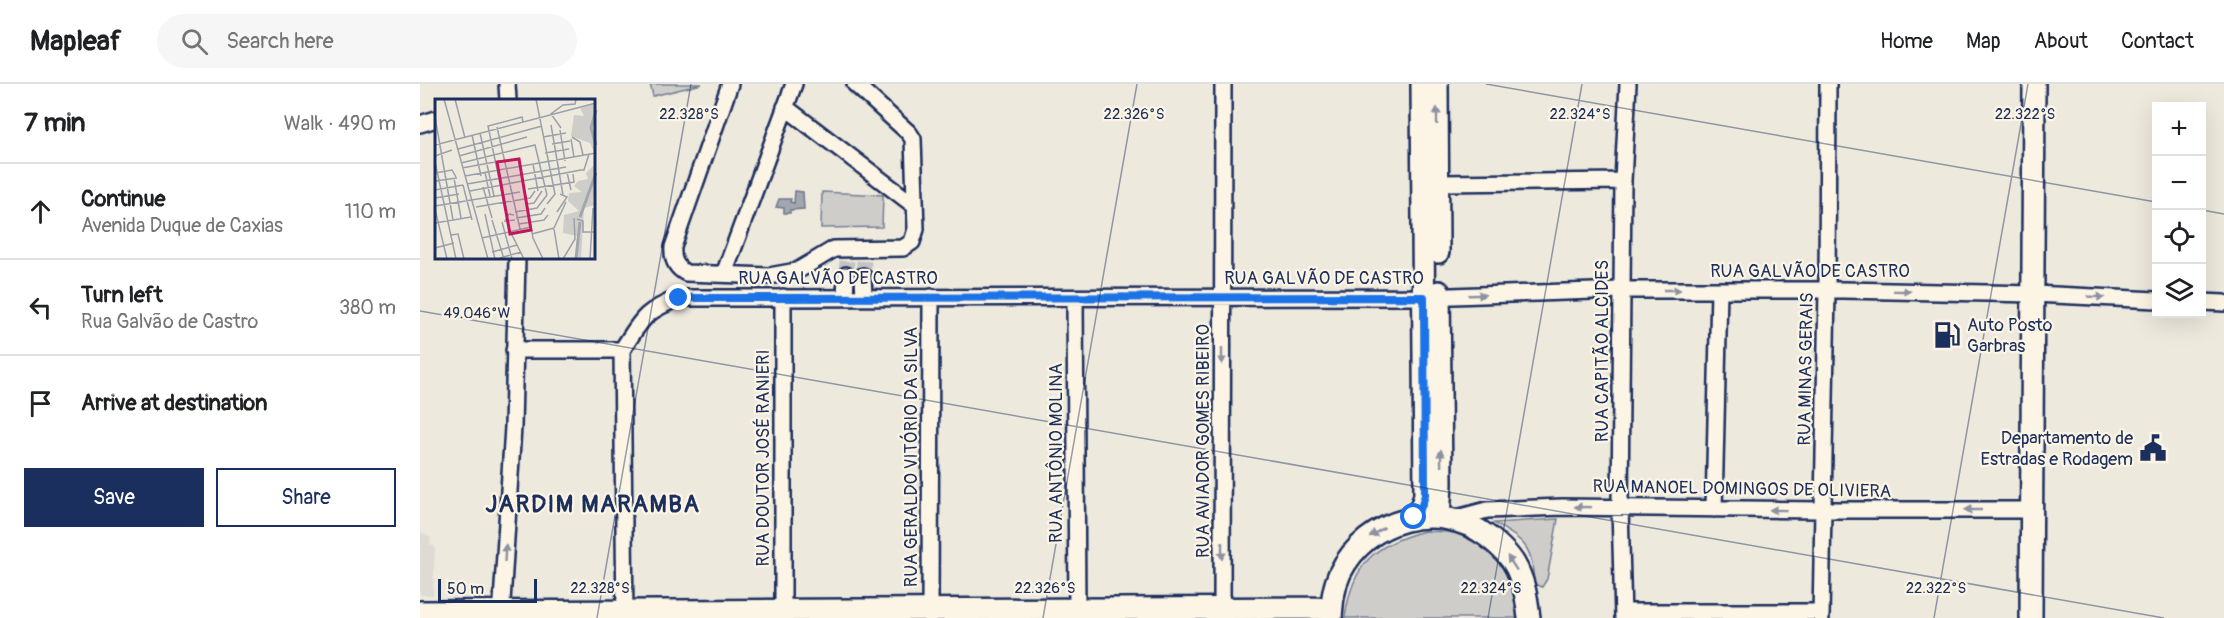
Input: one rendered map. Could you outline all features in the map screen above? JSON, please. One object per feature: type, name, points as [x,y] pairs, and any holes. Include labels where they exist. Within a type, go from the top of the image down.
[{"type":"main road","points":[[1422,84],[1441,484],[1446,518]]},
{"type":"main road","points":[[1414,517],[1425,495],[1438,183],[1437,84]]},
{"type":"main road","points":[[2031,618],[2034,84]]},
{"type":"main road","points":[[420,612],[501,615],[930,614],[1077,609],[1331,613],[1332,597],[1339,574],[1352,553],[1370,536],[1391,524],[1414,517],[1446,518],[1478,529],[1500,545],[1516,567],[1526,592],[1529,618]]},
{"type":"street","points":[[729,84],[673,247],[672,255],[676,266],[686,273],[768,276],[796,271],[834,249],[847,261],[864,262]]},
{"type":"street","points":[[724,274],[794,84]]},
{"type":"street","points":[[855,84],[913,139],[916,229],[912,242],[903,248],[874,247],[864,262],[864,297]]},
{"type":"street","name":"RUA AVIADOR GOMES RIBEIRO","points":[[1222,613],[1223,84]]},
{"type":"street","name":"RUA CAPITÃO ALCIDES","points":[[1623,615],[1620,507],[1621,290],[1628,84]]},
{"type":"street","name":"RUA MINAS GERAIS","points":[[1821,615],[1828,84]]},
{"type":"street","points":[[785,106],[915,206]]},
{"type":"street","points":[[420,124],[435,119]]},
{"type":"street","points":[[1438,183],[1623,181]]},
{"type":"street","points":[[501,615],[513,427],[517,260]]},
{"type":"street","points":[[845,297],[847,261]]},
{"type":"street","name":"RUA GALVÃO DE CASTRO","points":[[622,350],[644,316],[658,306],[679,298],[1432,297],[1621,290],[1827,290],[2034,294],[2152,300]]},
{"type":"street","points":[[1714,509],[1719,290]]},
{"type":"street","name":"RUA DOUTOR JOSÉ RANIERI","points":[[783,297],[783,614]]},
{"type":"street","name":"RUA GERALDO VITÓRIO DA SILVA","points":[[930,614],[931,297]]},
{"type":"street","name":"RUA ANTÔNIO MOLINA","points":[[1075,298],[1077,609]]},
{"type":"street","points":[[2206,302],[2224,303]]},
{"type":"street","points":[[514,350],[622,350],[624,615]]},
{"type":"street","name":"RUA MANOEL DOMINGOS DE OLIVIERA","points":[[1446,518],[1487,510],[1562,507],[2031,510]]},
{"type":"street","points":[[1623,615],[1821,615]]},
{"type":"shaded area","points":[[650,84],[702,84],[653,96]]},
{"type":"shaded area","points":[[795,191],[803,192],[804,209],[784,213],[784,208],[776,207],[779,199],[791,199],[790,202],[794,203]]},
{"type":"shaded area","points":[[822,192],[883,195],[882,227],[821,228]]},
{"type":"shaded area","points":[[1558,519],[1547,579],[1542,587],[1534,584],[1532,561],[1526,547],[1494,523]]},
{"type":"shaded area","points":[[420,531],[431,538],[430,545],[435,546],[433,595],[420,595]]},
{"type":"shaded area","points":[[1425,531],[1453,533],[1467,538],[1491,554],[1508,576],[1514,589],[1519,618],[1345,618],[1353,584],[1368,560],[1379,550],[1392,543]]},
{"type":"tunnel","points":[[846,275],[847,261]]},
{"type":"tunnel","points":[[863,276],[864,261]]},
{"type":"place","name":"Auto Posto Garbras","points":[[1947,335]]},
{"type":"place","name":"Departamento de Estradas e Rodagem","points":[[2153,448]]},
{"type":"district","name":"JARDIM MARAMBA","points":[[593,504]]},
{"type":"route","points":[[679,298],[1424,297],[1425,495],[1414,517]]}]
